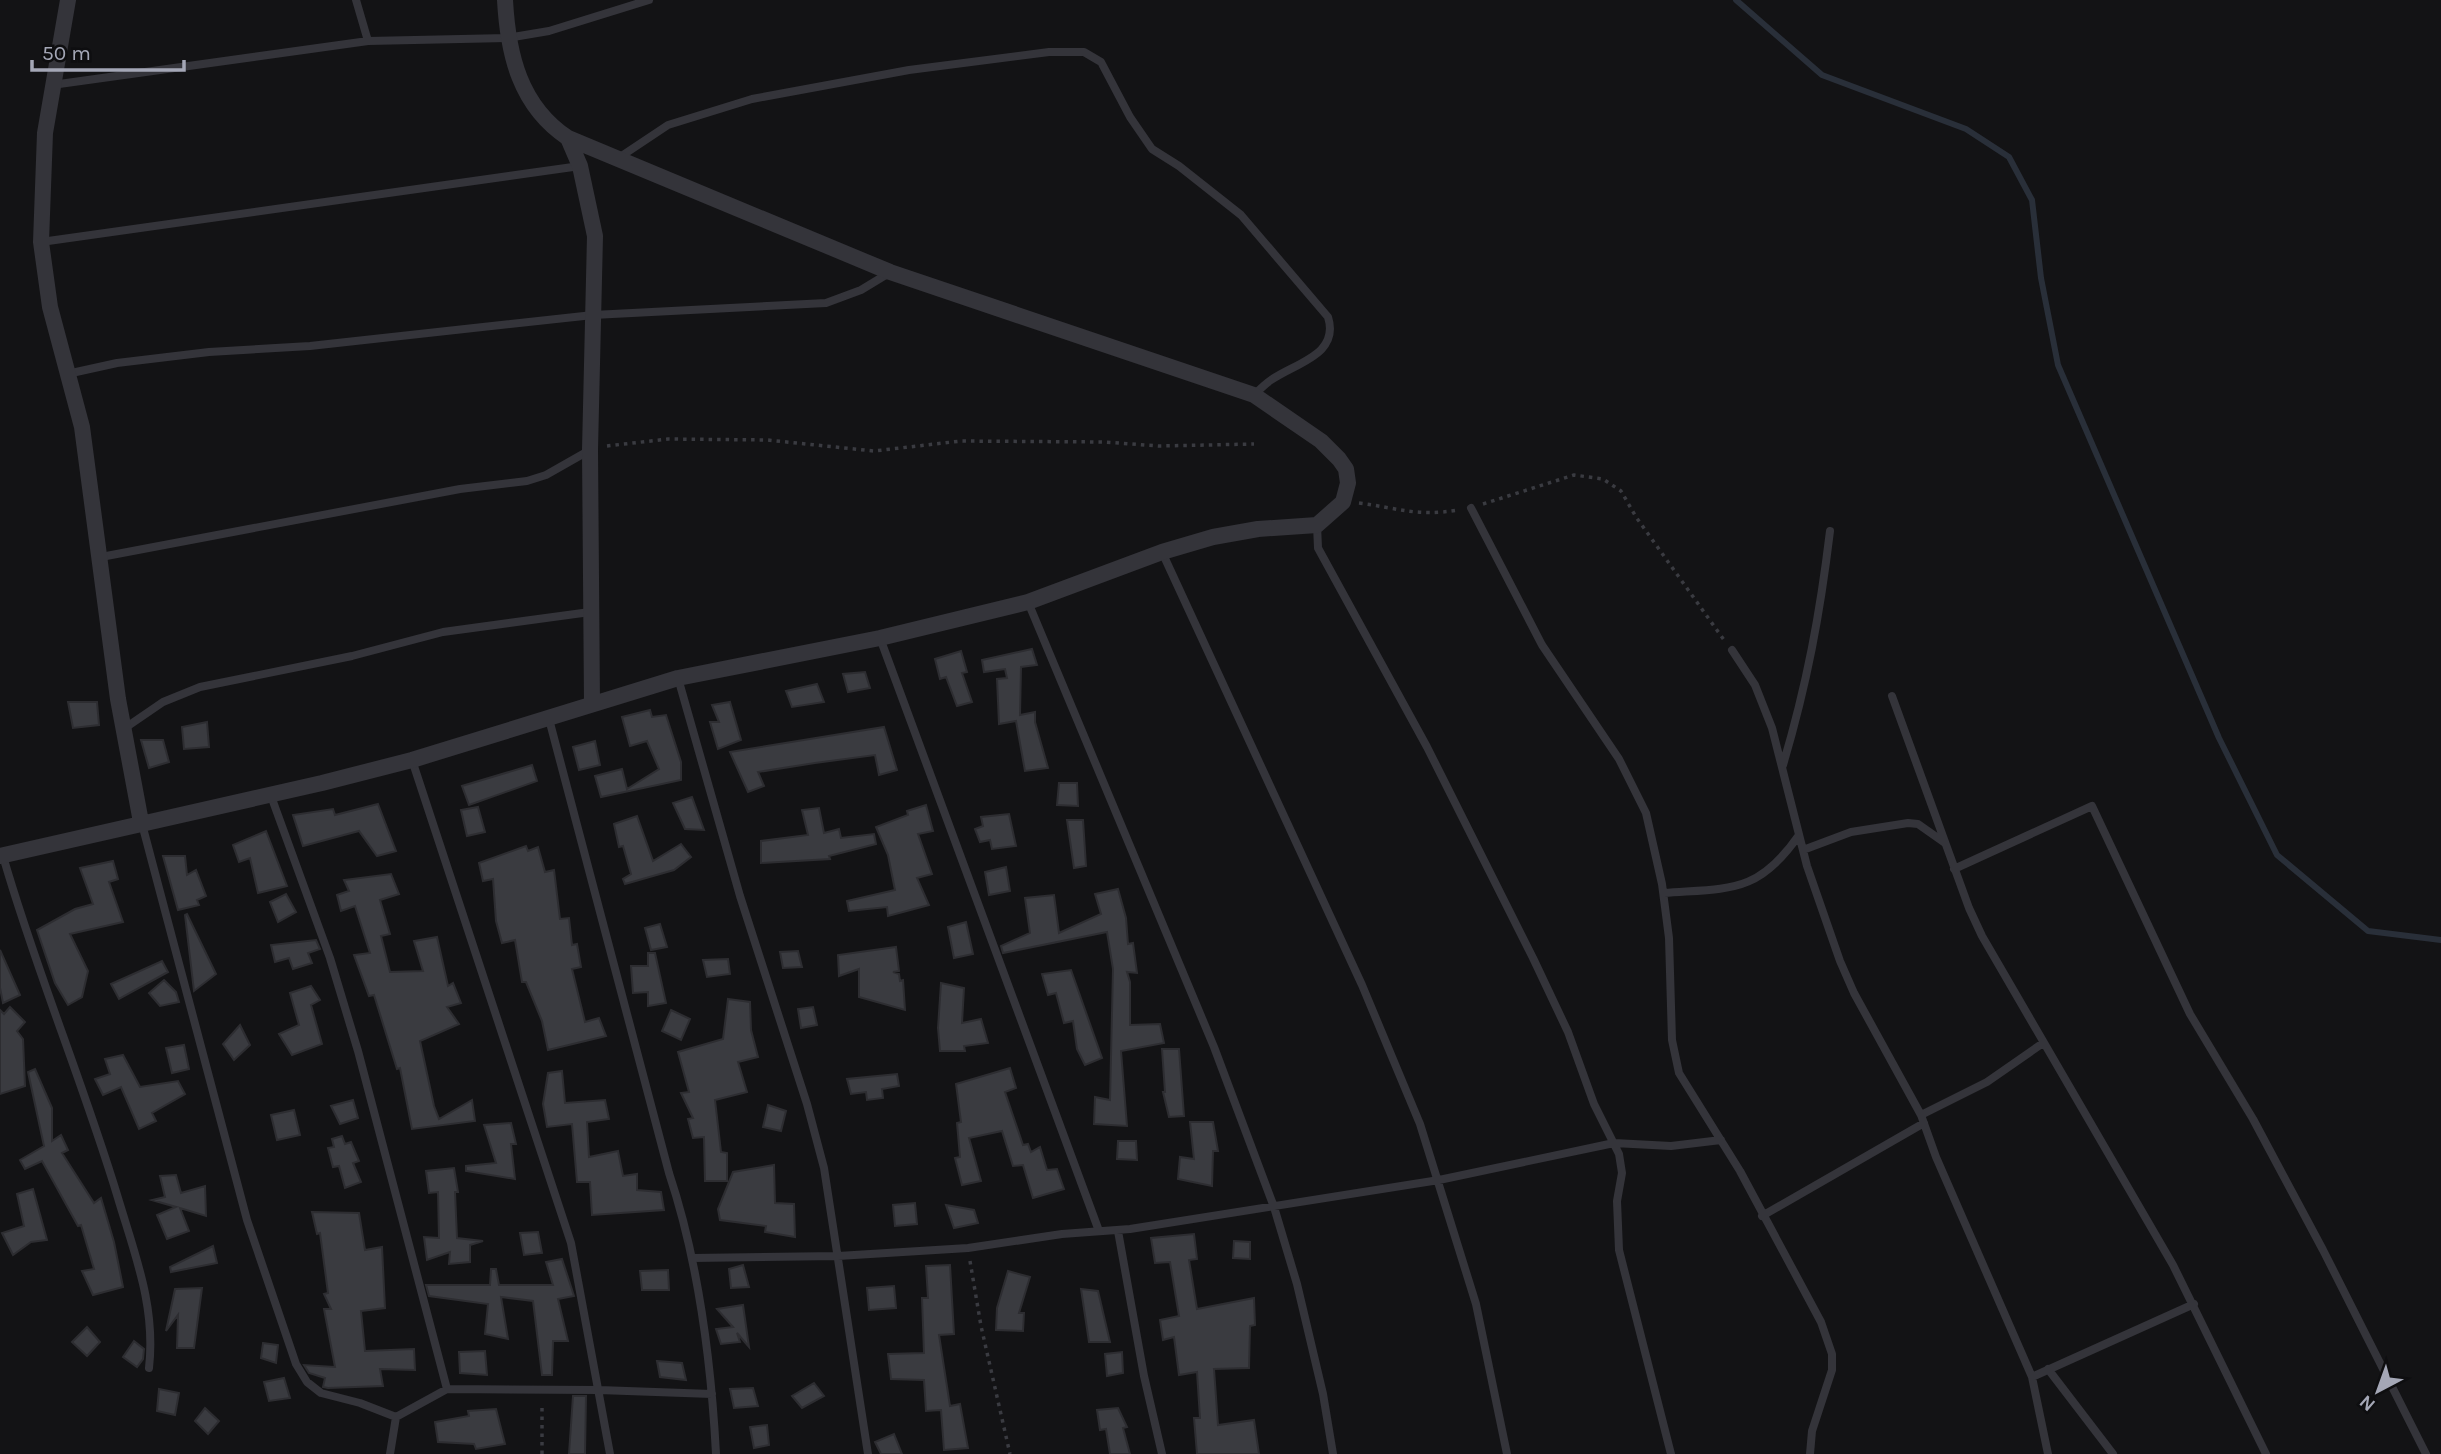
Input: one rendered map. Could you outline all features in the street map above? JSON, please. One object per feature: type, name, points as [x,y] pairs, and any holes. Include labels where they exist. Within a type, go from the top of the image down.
[{"type":"street","points":[[68,0],[52,85],[43,160],[41,242],[50,307],[82,427],[141,822]]},
{"type":"street","points":[[1,856],[141,822],[271,796],[412,760],[678,678],[880,638],[1028,602],[1162,552],[1258,528],[1317,525],[1343,502],[1348,483],[1346,469],[1339,459],[1321,441],[1254,396],[890,272],[568,138],[539,115],[529,100],[508,38],[505,0]]},
{"type":"street","points":[[568,138],[580,166],[595,236],[590,450],[592,704]]},
{"type":"lane","points":[[356,0],[368,41]]},
{"type":"lane","points":[[52,85],[368,41],[508,38],[549,31],[649,0]]},
{"type":"lane","points":[[617,159],[668,125],[752,99],[909,70],[1049,52],[1091,53],[1101,62],[1130,117],[1152,149],[1179,166],[1241,215],[1328,317],[1331,328],[1329,339],[1318,352],[1306,362],[1270,381],[1254,396]]},
{"type":"lane","points":[[41,242],[580,166]]},
{"type":"lane","points":[[67,374],[117,363],[209,352],[310,346],[593,315],[826,303],[861,290],[890,272]]},
{"type":"lane","points":[[101,556],[460,489],[527,481],[546,475],[590,450]]},
{"type":"lane","points":[[1471,508],[1542,645],[1619,760],[1638,795],[1653,836],[1669,938],[1674,1057],[1688,1089],[1721,1140],[1821,1322],[1832,1354],[1832,1370],[1812,1431],[1810,1454]]},
{"type":"lane","points":[[1317,525],[1318,548],[1427,747],[1533,958],[1567,1032],[1594,1104],[1614,1143],[1622,1173],[1616,1202],[1619,1250],[1671,1454]]},
{"type":"lane","points":[[1782,768],[1806,688],[1820,621],[1830,531]]},
{"type":"lane","points":[[1162,552],[1367,997],[1415,1113],[1439,1181],[1476,1304],[1507,1454]]},
{"type":"lane","points":[[1028,602],[1214,1047],[1274,1207],[1289,1254],[1323,1394],[1333,1454]]},
{"type":"lane","points":[[125,728],[163,702],[200,687],[352,656],[453,630],[590,612]]},
{"type":"lane","points":[[880,638],[1099,1231]]},
{"type":"lane","points":[[1732,650],[1755,685],[1772,728],[1803,850],[1824,918],[1854,993],[1923,1119],[2032,1377],[2048,1454]]},
{"type":"lane","points":[[678,678],[754,944],[807,1104],[824,1168],[868,1454]]},
{"type":"lane","points":[[1892,696],[1969,908],[1998,967],[2194,1304],[2266,1454]]},
{"type":"lane","points":[[549,719],[693,1258],[712,1394],[716,1454]]},
{"type":"lane","points":[[412,760],[570,1243],[610,1454]]},
{"type":"lane","points":[[271,796],[330,958],[358,1051],[447,1389]]},
{"type":"lane","points":[[1954,869],[2092,806],[2190,1014],[2253,1119],[2426,1454]]},
{"type":"lane","points":[[141,822],[247,1220],[296,1364],[307,1382],[321,1394],[360,1403],[396,1418]]},
{"type":"lane","points":[[1803,850],[1852,832],[1908,823],[1918,824],[1945,843]]},
{"type":"lane","points":[[1664,893],[1718,889],[1754,880],[1778,864],[1799,835]]},
{"type":"lane","points":[[1,856],[35,962],[80,1080],[143,1280],[151,1324],[149,1368]]},
{"type":"lane","points":[[1762,1216],[1987,1082],[2043,1043]]},
{"type":"lane","points":[[693,1258],[838,1256],[968,1248],[1099,1231],[1118,1231],[1439,1181],[1614,1143],[1671,1146],[1721,1140]]},
{"type":"lane","points":[[1118,1231],[1144,1376],[1162,1454]]},
{"type":"lane","points":[[2032,1377],[2194,1304]]},
{"type":"lane","points":[[2048,1369],[2113,1454]]},
{"type":"lane","points":[[396,1418],[447,1389],[712,1394]]},
{"type":"lane","points":[[390,1454],[396,1418]]},
{"type":"path","points":[[590,450],[630,442],[668,439],[767,440],[874,451],[961,441],[1092,442],[1160,446],[1254,444]]},
{"type":"path","points":[[1343,502],[1409,514],[1431,515],[1471,508],[1574,475],[1603,479],[1621,491],[1636,517],[1732,650]]},
{"type":"path","points":[[968,1248],[981,1326],[1010,1454]]},
{"type":"path","points":[[542,1389],[542,1454]]},
{"type":"building","points":[[1032,649],[1037,665],[1021,667],[1020,715],[1035,712],[1035,722],[1048,768],[1025,771],[1016,721],[999,724],[997,679],[1007,678],[1005,669],[984,672],[982,660]]},
{"type":"building","points":[[961,651],[967,672],[962,673],[972,702],[957,706],[946,677],[940,679],[935,659]]},
{"type":"building","points":[[865,672],[870,688],[848,692],[843,674]]},
{"type":"building","points":[[817,684],[824,702],[792,707],[786,691]]},
{"type":"building","points":[[68,702],[97,702],[99,725],[73,728]]},
{"type":"building","points":[[730,702],[741,740],[718,749],[710,722],[719,722],[712,705]]},
{"type":"building","points":[[650,710],[652,717],[666,715],[681,762],[681,780],[601,797],[595,776],[622,769],[627,789],[659,769],[647,741],[630,746],[622,717]]},
{"type":"building","points":[[207,722],[209,747],[184,749],[182,727]]},
{"type":"building","points":[[884,727],[897,770],[879,775],[875,755],[758,772],[764,786],[748,792],[730,752]]},
{"type":"building","points":[[141,740],[163,740],[169,762],[149,768]]},
{"type":"building","points":[[595,741],[600,765],[579,770],[573,747]]},
{"type":"building","points":[[532,765],[537,781],[469,805],[462,786]]},
{"type":"building","points":[[1059,783],[1077,783],[1078,806],[1057,805]]},
{"type":"building","points":[[692,797],[704,830],[685,829],[673,803]]},
{"type":"building","points":[[378,804],[396,851],[377,856],[359,831],[303,846],[293,815],[333,809],[335,815]]},
{"type":"building","points":[[926,805],[933,831],[918,834],[932,874],[917,878],[929,905],[888,916],[887,907],[849,911],[847,901],[895,890],[888,855],[876,827],[908,815],[907,811]]},
{"type":"building","points":[[478,807],[485,832],[467,836],[461,810]]},
{"type":"building","points":[[819,808],[824,833],[839,829],[841,838],[874,834],[876,844],[829,856],[830,859],[761,863],[761,841],[808,835],[802,810]]},
{"type":"building","points":[[1009,814],[1016,846],[992,849],[990,840],[980,842],[975,829],[983,826],[981,817]]},
{"type":"building","points":[[637,816],[653,861],[681,844],[691,857],[674,870],[625,884],[623,879],[631,874],[623,846],[619,847],[614,824]]},
{"type":"building","points":[[1067,820],[1083,820],[1086,866],[1074,868]]},
{"type":"building","points":[[266,831],[287,886],[258,893],[250,858],[239,862],[233,845]]},
{"type":"building","points":[[526,846],[528,851],[538,847],[545,872],[554,870],[560,919],[569,918],[572,945],[577,944],[581,967],[572,969],[585,1022],[599,1018],[606,1036],[548,1050],[542,1021],[526,982],[522,982],[515,940],[502,943],[496,921],[493,879],[483,881],[479,863]]},
{"type":"building","points":[[163,856],[185,856],[187,875],[196,870],[206,896],[197,900],[199,905],[178,910]]},
{"type":"building","points":[[113,861],[118,879],[109,882],[123,922],[70,934],[88,971],[82,997],[68,1005],[55,983],[37,930],[75,909],[93,904],[80,868]]},
{"type":"building","points":[[1006,867],[1010,891],[989,895],[985,872]]},
{"type":"building","points":[[391,874],[399,894],[380,900],[390,934],[381,936],[390,972],[423,971],[414,941],[437,937],[448,986],[453,983],[461,1003],[447,1007],[459,1024],[420,1041],[434,1106],[439,1119],[472,1100],[475,1121],[412,1129],[400,1068],[397,1069],[374,995],[369,996],[354,955],[370,953],[355,906],[341,911],[337,895],[349,891],[344,880]]},
{"type":"building","points":[[1118,889],[1126,918],[1128,944],[1133,943],[1137,973],[1127,972],[1130,982],[1130,1025],[1160,1024],[1164,1043],[1121,1051],[1127,1126],[1094,1124],[1095,1097],[1110,1100],[1113,969],[1107,932],[1003,953],[1001,946],[1030,933],[1025,898],[1054,895],[1059,933],[1101,914],[1095,894]]},
{"type":"building","points":[[286,894],[296,912],[278,922],[270,902]]},
{"type":"building","points":[[187,914],[216,974],[194,991],[185,915]]},
{"type":"building","points":[[966,922],[973,954],[954,958],[948,927]]},
{"type":"building","points":[[660,924],[667,947],[651,950],[645,928]]},
{"type":"building","points":[[316,940],[320,949],[308,953],[312,963],[293,969],[289,958],[275,962],[271,945]]},
{"type":"building","points":[[896,947],[899,971],[893,972],[899,974],[900,981],[903,980],[905,1010],[859,997],[859,969],[839,976],[838,955]]},
{"type":"building","points":[[0,950],[20,995],[3,1003],[0,988]]},
{"type":"building","points":[[798,951],[802,967],[783,968],[780,952]]},
{"type":"building","points":[[648,953],[655,953],[666,1003],[648,1006],[648,992],[633,993],[631,966],[648,966]]},
{"type":"building","points":[[728,959],[730,974],[707,977],[703,960]]},
{"type":"building","points":[[162,961],[168,972],[119,999],[111,984]]},
{"type":"building","points":[[1071,970],[1102,1058],[1085,1065],[1077,1049],[1073,1021],[1064,1023],[1056,993],[1048,995],[1042,974]]},
{"type":"building","points":[[164,980],[176,992],[179,1002],[160,1006],[149,993]]},
{"type":"building","points":[[941,983],[964,988],[962,1023],[981,1019],[988,1043],[964,1046],[965,1051],[940,1051],[938,1028]]},
{"type":"building","points":[[311,986],[320,1000],[311,1005],[322,1044],[292,1055],[279,1034],[299,1025],[290,993]]},
{"type":"building","points":[[728,999],[750,1002],[751,1030],[758,1057],[738,1062],[747,1092],[715,1100],[721,1152],[727,1153],[727,1181],[705,1181],[704,1137],[693,1138],[688,1119],[693,1118],[681,1093],[689,1092],[678,1052],[723,1039]]},
{"type":"building","points":[[10,1007],[25,1022],[17,1031],[23,1039],[25,1086],[0,1094],[0,1010],[4,1014]]},
{"type":"building","points":[[813,1007],[817,1025],[801,1028],[798,1009]]},
{"type":"building","points":[[671,1010],[690,1019],[681,1040],[662,1031]]},
{"type":"building","points":[[240,1025],[250,1045],[234,1060],[223,1044]]},
{"type":"building","points":[[184,1045],[189,1069],[172,1073],[166,1048]]},
{"type":"building","points":[[1162,1049],[1179,1049],[1184,1116],[1169,1117],[1163,1092]]},
{"type":"building","points":[[123,1055],[140,1087],[178,1081],[185,1094],[152,1113],[156,1121],[139,1129],[121,1087],[103,1095],[95,1079],[110,1074],[105,1059]]},
{"type":"building","points":[[1010,1068],[1016,1088],[1005,1092],[1023,1145],[1028,1144],[1031,1152],[1040,1147],[1047,1170],[1057,1169],[1064,1189],[1033,1198],[1023,1165],[1013,1166],[1002,1131],[969,1138],[981,1181],[962,1185],[955,1158],[960,1157],[957,1123],[961,1122],[956,1084]]},
{"type":"building","points":[[35,1069],[52,1108],[52,1141],[61,1135],[68,1150],[62,1153],[94,1203],[101,1198],[123,1287],[93,1295],[82,1271],[94,1269],[81,1225],[78,1226],[42,1161],[25,1169],[20,1160],[44,1146],[28,1072]]},
{"type":"building","points":[[562,1071],[565,1103],[605,1100],[609,1119],[587,1122],[589,1157],[618,1151],[623,1176],[637,1174],[637,1190],[661,1192],[664,1210],[592,1215],[590,1182],[577,1182],[572,1124],[547,1127],[543,1104],[548,1073]]},
{"type":"building","points":[[897,1074],[899,1086],[882,1089],[883,1098],[867,1100],[866,1092],[851,1094],[847,1079]]},
{"type":"building","points":[[353,1100],[358,1118],[340,1124],[331,1106]]},
{"type":"building","points":[[768,1105],[786,1111],[781,1131],[763,1127]]},
{"type":"building","points":[[294,1110],[300,1135],[277,1140],[271,1115]]},
{"type":"building","points":[[1190,1122],[1213,1122],[1218,1151],[1213,1151],[1212,1186],[1178,1179],[1180,1157],[1194,1159]]},
{"type":"building","points":[[511,1123],[516,1144],[511,1144],[515,1179],[466,1171],[466,1166],[496,1163],[484,1125]]},
{"type":"building","points":[[342,1136],[345,1144],[351,1142],[359,1161],[353,1163],[361,1182],[345,1188],[339,1166],[333,1167],[328,1148],[334,1147],[332,1139]]},
{"type":"building","points":[[1118,1141],[1136,1141],[1137,1160],[1117,1159]]},
{"type":"building","points":[[774,1165],[775,1203],[794,1204],[795,1237],[765,1232],[766,1226],[720,1220],[718,1209],[733,1172]]},
{"type":"building","points":[[454,1168],[458,1192],[455,1192],[457,1238],[483,1241],[470,1245],[470,1262],[449,1264],[450,1252],[427,1260],[424,1237],[439,1238],[438,1192],[429,1193],[426,1171]]},
{"type":"building","points":[[176,1175],[181,1193],[205,1186],[206,1216],[180,1208],[189,1231],[167,1239],[157,1215],[176,1207],[152,1200],[165,1197],[160,1176]]},
{"type":"building","points":[[33,1189],[47,1240],[31,1242],[13,1255],[2,1233],[24,1226],[17,1194]]},
{"type":"building","points":[[915,1203],[917,1224],[895,1226],[893,1205]]},
{"type":"building","points":[[946,1205],[974,1210],[978,1223],[954,1228]]},
{"type":"building","points":[[312,1212],[359,1213],[365,1250],[382,1247],[385,1308],[361,1311],[365,1351],[414,1349],[415,1370],[380,1369],[383,1386],[328,1388],[323,1387],[325,1378],[309,1373],[304,1365],[335,1367],[324,1309],[331,1309],[324,1294],[328,1293],[320,1233],[317,1234]]},
{"type":"building","points":[[538,1232],[542,1253],[524,1255],[520,1233]]},
{"type":"building","points":[[1194,1234],[1197,1259],[1189,1260],[1197,1309],[1254,1298],[1255,1325],[1250,1326],[1249,1368],[1214,1369],[1218,1425],[1254,1420],[1259,1454],[1197,1454],[1194,1418],[1200,1418],[1197,1372],[1179,1375],[1174,1337],[1163,1340],[1160,1320],[1179,1316],[1170,1262],[1155,1263],[1151,1238]]},
{"type":"building","points":[[1234,1241],[1250,1242],[1250,1259],[1233,1258]]},
{"type":"building","points":[[213,1246],[217,1263],[171,1272],[170,1267]]},
{"type":"building","points":[[562,1259],[574,1296],[558,1299],[568,1341],[553,1341],[552,1375],[542,1375],[533,1301],[501,1297],[508,1339],[485,1334],[488,1304],[429,1296],[426,1285],[490,1285],[491,1269],[496,1269],[499,1285],[553,1285],[546,1262]]},
{"type":"building","points":[[743,1265],[749,1287],[731,1288],[729,1269]]},
{"type":"building","points":[[950,1265],[954,1334],[939,1335],[950,1406],[960,1404],[968,1448],[944,1450],[941,1410],[926,1411],[924,1380],[891,1379],[888,1354],[924,1353],[922,1298],[928,1298],[926,1266]]},
{"type":"building","points":[[668,1270],[669,1290],[642,1290],[640,1271]]},
{"type":"building","points":[[1008,1271],[1030,1277],[1019,1313],[1024,1313],[1023,1331],[996,1330],[997,1308]]},
{"type":"building","points":[[894,1286],[896,1308],[869,1310],[867,1288]]},
{"type":"building","points":[[202,1288],[194,1348],[177,1348],[178,1315],[166,1331],[175,1289]]},
{"type":"building","points":[[1081,1289],[1098,1291],[1110,1342],[1089,1342]]},
{"type":"building","points":[[743,1305],[749,1347],[737,1333],[740,1342],[721,1344],[716,1329],[733,1327],[717,1309]]},
{"type":"building","points":[[87,1327],[100,1342],[87,1356],[72,1342]]},
{"type":"building","points":[[134,1341],[144,1349],[143,1359],[137,1367],[123,1357]]},
{"type":"building","points":[[263,1343],[278,1345],[276,1363],[261,1358]]},
{"type":"building","points":[[485,1351],[487,1375],[460,1373],[459,1352]]},
{"type":"building","points":[[1122,1352],[1123,1373],[1107,1376],[1105,1354]]},
{"type":"building","points":[[657,1361],[682,1363],[686,1380],[660,1377]]},
{"type":"building","points":[[284,1378],[290,1398],[269,1401],[264,1382]]},
{"type":"building","points":[[814,1383],[824,1396],[802,1408],[792,1396]]},
{"type":"building","points":[[753,1388],[758,1406],[734,1408],[730,1389]]},
{"type":"building","points":[[159,1389],[179,1393],[175,1415],[157,1411]]},
{"type":"building","points":[[573,1396],[586,1396],[585,1454],[569,1454]]},
{"type":"building","points":[[205,1408],[219,1421],[208,1434],[195,1421]]},
{"type":"building","points":[[1118,1408],[1127,1427],[1123,1428],[1130,1454],[1110,1454],[1106,1429],[1100,1430],[1097,1410]]},
{"type":"building","points":[[496,1409],[505,1444],[476,1449],[474,1444],[438,1442],[435,1422],[469,1416],[468,1411]]},
{"type":"building","points":[[767,1425],[769,1445],[754,1448],[750,1427]]},
{"type":"building","points":[[894,1434],[902,1454],[881,1454],[875,1442]]},
{"type":"waterway","points":[[1736,0],[1822,75],[1966,129],[2009,157],[2032,200],[2041,278],[2058,365],[2219,738],[2277,855],[2368,931],[2441,940]]}]
